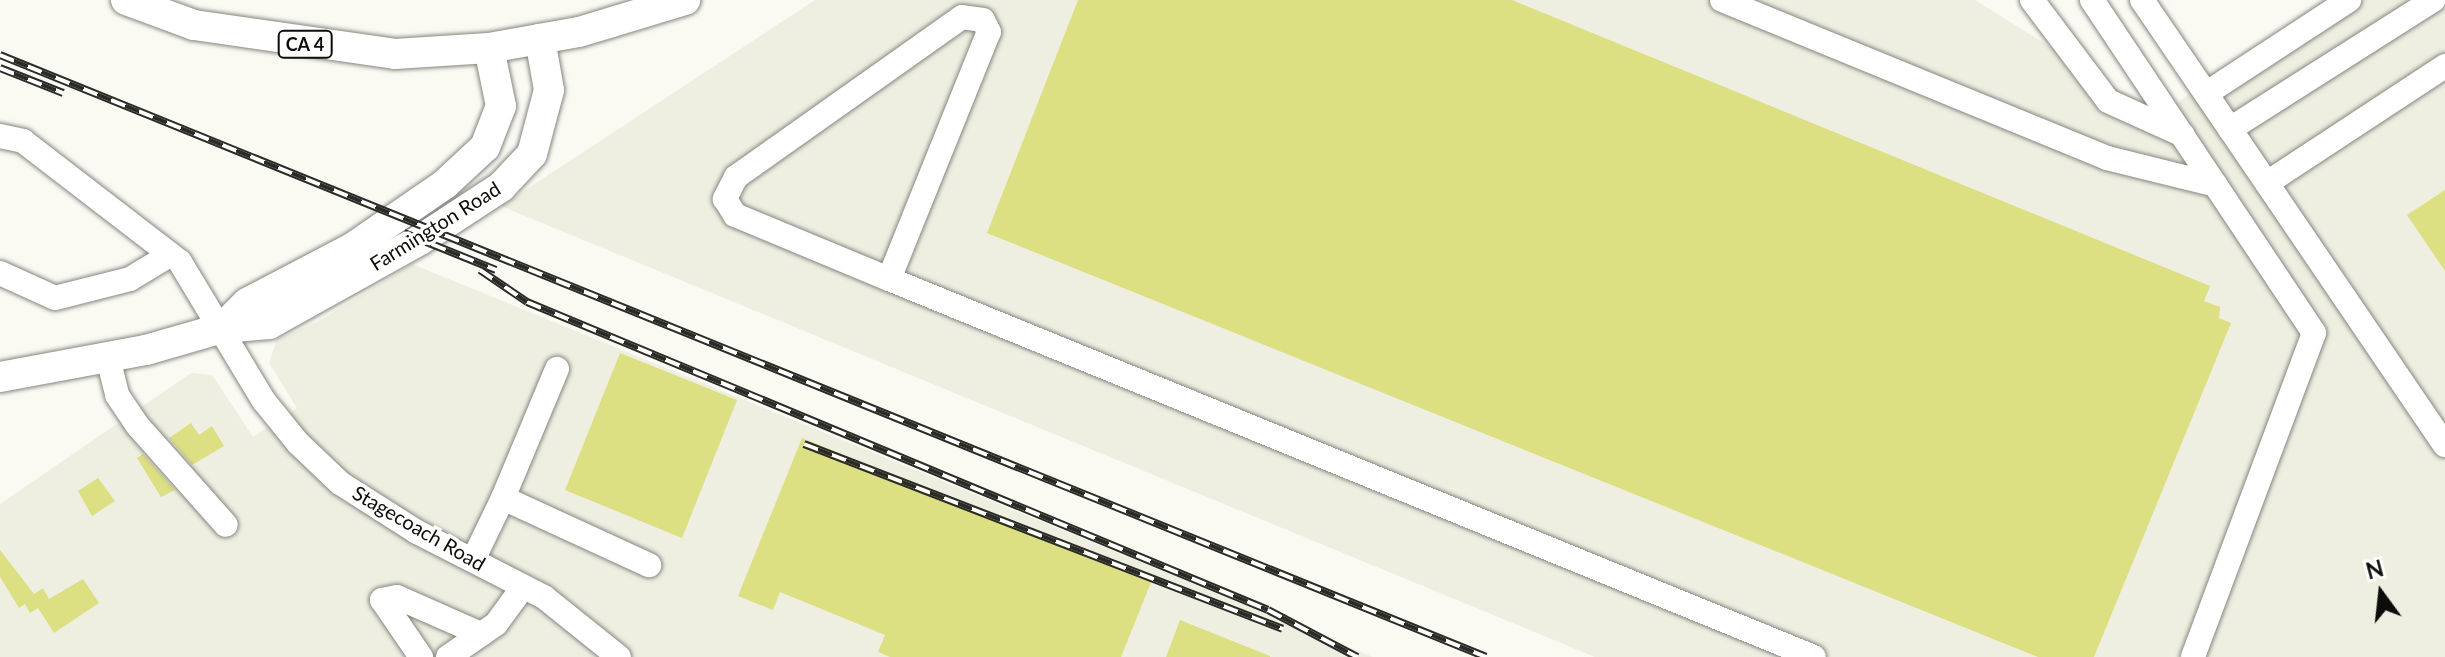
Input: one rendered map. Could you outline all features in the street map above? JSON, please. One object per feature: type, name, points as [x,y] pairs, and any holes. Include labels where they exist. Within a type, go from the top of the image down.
[{"type":"main road","name":"CA 4","points":[[126,0],[194,25],[286,42],[395,54],[489,48],[540,39],[685,0]]},
{"type":"main road","name":"Farmington Road","points":[[0,377],[108,358],[222,328],[269,324],[420,240],[501,187],[532,154],[549,90],[540,39]]},
{"type":"main road","name":"Farmington Road","points":[[222,328],[247,303],[363,240],[445,184],[485,147],[501,106],[489,48]]},
{"type":"street","points":[[1722,0],[2107,158],[2216,185]]},
{"type":"street","points":[[2032,0],[2108,101],[2183,135]]},
{"type":"street","points":[[2092,0],[2314,333],[2193,657]]},
{"type":"street","points":[[2142,0],[2445,445]]},
{"type":"street","points":[[2207,93],[2349,0]]},
{"type":"street","points":[[2230,129],[2433,0]]},
{"type":"street","points":[[889,279],[989,32],[983,20],[962,17],[736,177],[725,199],[735,215],[889,279],[1814,657]]},
{"type":"street","points":[[2267,183],[2445,66]]},
{"type":"street","name":"Stagecoach Road","points":[[0,136],[23,141],[168,256],[180,262],[264,401],[318,464],[368,503],[576,618],[619,657]]},
{"type":"street","points":[[0,273],[55,298],[130,279],[168,256]]},
{"type":"street","points":[[108,358],[117,395],[138,426],[226,525]]},
{"type":"street","points":[[473,560],[503,498],[557,369]]},
{"type":"street","points":[[503,498],[649,565]]},
{"type":"street","points":[[448,657],[496,624],[523,587]]},
{"type":"street","points":[[421,657],[382,600],[397,597],[481,634]]},
{"type":"shaded area","points":[[815,0],[1975,0],[2160,115],[2326,0],[2445,0],[2445,657],[1595,657],[501,206]]},
{"type":"shaded area","points":[[412,264],[1373,657],[0,657],[0,504],[191,373],[212,375],[253,437],[297,408],[269,363],[277,339],[317,322]]},
{"type":"building","points":[[1078,0],[1512,0],[2210,286],[2204,301],[2220,307],[2219,318],[2231,323],[2094,657],[2038,657],[987,233]]},
{"type":"building","points":[[2445,190],[2445,271],[2407,215]]},
{"type":"building","points":[[620,353],[737,400],[682,538],[565,490]]},
{"type":"building","points":[[191,423],[199,435],[212,426],[224,446],[192,465],[169,438]]},
{"type":"building","points":[[802,438],[1152,580],[1121,657],[890,657],[878,652],[885,635],[780,592],[773,610],[738,596]]},
{"type":"building","points":[[143,454],[175,490],[161,497],[137,458]]},
{"type":"building","points":[[98,478],[115,501],[92,516],[78,491]]},
{"type":"building","points":[[0,550],[34,594],[43,588],[49,599],[83,579],[99,603],[54,633],[38,608],[30,613],[25,604],[19,608],[0,577]]},
{"type":"building","points":[[1180,620],[1270,656],[1270,657],[1166,657]]},
{"type":"railway","points":[[0,55],[1486,657]]},
{"type":"railway","points":[[0,68],[63,93]]},
{"type":"railway","points":[[404,233],[496,270]]},
{"type":"railway","points":[[480,270],[527,302],[1268,610],[1357,657]]},
{"type":"railway","points":[[804,444],[1283,629]]}]
